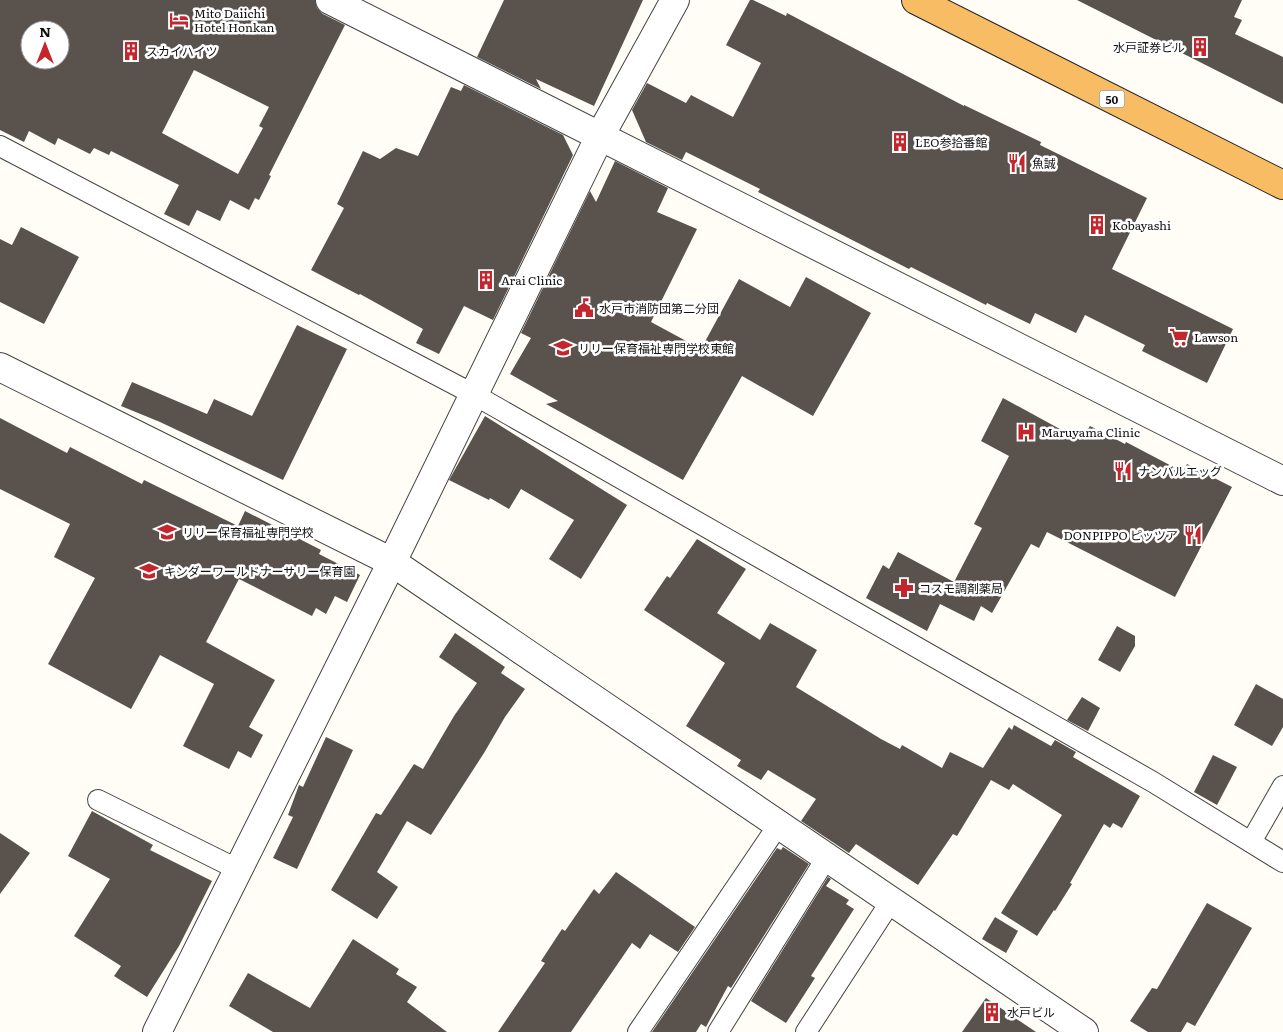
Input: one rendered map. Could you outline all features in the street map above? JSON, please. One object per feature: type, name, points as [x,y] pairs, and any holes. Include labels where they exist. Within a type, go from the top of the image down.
[{"type":"highway","name":"50","points":[[916,0],[1283,185]]},
{"type":"street","points":[[330,0],[1283,481]]},
{"type":"street","points":[[157,1032],[392,562],[600,136],[674,0]]},
{"type":"street","points":[[0,367],[392,562],[1084,1032]]},
{"type":"lane","points":[[0,146],[473,394],[1153,782],[1283,862]]},
{"type":"lane","points":[[1251,842],[1283,786]]},
{"type":"lane","points":[[98,800],[237,869]]},
{"type":"lane","points":[[638,1032],[779,824]]},
{"type":"lane","points":[[718,1032],[827,857]]},
{"type":"lane","points":[[806,1032],[891,901]]},
{"type":"building","points":[[0,0],[315,0],[317,8],[323,14],[345,25],[269,175],[271,176],[259,200],[255,198],[249,210],[230,200],[220,221],[197,210],[189,226],[164,214],[179,185],[111,151],[109,155],[94,148],[90,154],[58,138],[55,145],[29,131],[24,142],[0,130]],"holes":[[[194,70],[269,107],[259,126],[263,128],[238,174],[162,133]]]},
{"type":"building","points":[[504,0],[643,0],[594,106],[536,79],[541,89],[477,57]]},
{"type":"building","points":[[750,0],[786,16],[787,13],[964,106],[1041,142],[1040,145],[1147,198],[1112,269],[1233,329],[1207,383],[1142,351],[1145,345],[1085,315],[1076,333],[1035,313],[1030,324],[987,303],[986,305],[911,267],[909,269],[758,192],[760,189],[686,152],[682,160],[646,142],[632,110],[647,83],[686,103],[691,95],[733,117],[761,63],[726,45]]},
{"type":"building","name":"水戸証券ビル","points":[[1077,0],[1242,0],[1234,17],[1242,20],[1235,34],[1283,57],[1283,104]]},
{"type":"building","points":[[464,85],[563,135],[573,155],[493,320],[464,306],[439,354],[416,343],[423,329],[360,294],[311,270],[344,208],[337,204],[363,151],[380,159],[396,148],[418,156],[451,87],[461,91]]},
{"type":"building","points":[[615,161],[668,188],[657,212],[697,229],[651,322],[701,349],[739,279],[790,307],[806,277],[871,313],[813,416],[742,376],[683,480],[546,404],[558,401],[510,374],[531,338],[521,333],[590,191],[596,202]]},
{"type":"building","points":[[21,227],[79,257],[44,324],[0,302],[0,239],[12,245]]},
{"type":"building","points":[[297,325],[347,349],[283,480],[160,422],[121,406],[132,382],[207,414],[214,399],[252,416]]},
{"type":"building","points":[[1003,398],[1080,440],[1090,426],[1125,444],[1126,442],[1183,472],[1187,464],[1232,487],[1175,597],[1047,532],[1039,548],[1031,544],[992,613],[981,606],[974,621],[940,604],[927,631],[866,598],[883,565],[889,569],[898,552],[954,582],[982,528],[974,524],[1009,456],[981,441]]},
{"type":"building","points":[[485,416],[627,505],[581,579],[549,559],[574,520],[521,489],[509,509],[490,498],[489,500],[449,480]]},
{"type":"building","points":[[0,418],[67,453],[70,447],[142,484],[144,480],[238,526],[245,511],[321,550],[319,554],[360,575],[347,602],[335,596],[326,614],[316,608],[312,616],[239,579],[206,642],[275,680],[249,727],[263,735],[251,758],[238,751],[229,769],[183,746],[214,684],[160,655],[131,709],[48,664],[95,578],[54,557],[70,524],[0,489]]},
{"type":"building","points":[[697,539],[746,569],[717,613],[760,640],[770,623],[817,650],[796,687],[881,739],[900,749],[902,745],[942,768],[950,752],[983,768],[1009,727],[1012,730],[1014,725],[1051,746],[1055,740],[1076,752],[1073,757],[1140,796],[1122,828],[1113,823],[1110,828],[1104,824],[1070,883],[1072,884],[1037,936],[1001,913],[1062,815],[1013,784],[1009,790],[991,780],[957,836],[953,834],[918,885],[856,844],[849,853],[801,821],[816,799],[768,770],[761,780],[737,766],[741,760],[686,726],[725,663],[644,610],[667,576],[670,578]]},
{"type":"building","points":[[1117,626],[1135,636],[1135,646],[1120,672],[1098,660]]},
{"type":"building","points":[[455,633],[505,667],[501,673],[525,689],[505,717],[431,835],[407,821],[377,872],[398,887],[377,919],[331,890],[376,813],[381,815],[414,764],[423,769],[454,716],[477,683],[439,657]]},
{"type":"building","points":[[1256,684],[1283,699],[1283,727],[1272,746],[1234,725]]},
{"type":"building","points":[[1082,697],[1100,708],[1088,731],[1067,720]]},
{"type":"building","points":[[326,737],[353,750],[297,869],[273,858],[293,817],[288,815],[299,785],[303,787]]},
{"type":"building","points":[[1213,755],[1237,767],[1217,805],[1194,792]]},
{"type":"building","points":[[92,811],[153,845],[150,850],[212,881],[179,946],[147,997],[114,976],[121,966],[74,936],[110,879],[68,856]]},
{"type":"building","points":[[0,833],[30,853],[0,894]]},
{"type":"building","points":[[783,847],[809,864],[731,988],[728,986],[706,1027],[701,1024],[696,1032],[652,1032],[777,848],[781,850]]},
{"type":"building","points":[[616,872],[695,927],[678,952],[650,934],[640,949],[632,943],[571,1032],[498,1032],[545,963],[541,961],[562,929],[565,931],[594,889],[599,894]]},
{"type":"building","points":[[828,877],[831,879],[826,886],[849,900],[846,904],[854,909],[811,976],[815,978],[786,1023],[751,1001]]},
{"type":"building","points":[[1207,903],[1252,928],[1195,1026],[1187,1022],[1181,1032],[1148,1032],[1130,1021],[1152,988],[1157,989]]},
{"type":"building","points":[[995,917],[1018,931],[1006,953],[982,939]]},
{"type":"building","points":[[353,939],[399,969],[396,974],[417,987],[407,1002],[447,1032],[273,1032],[229,1006],[248,973],[310,1008]]},
{"type":"building","name":"水戸ビル","points":[[986,998],[1036,1032],[962,1032]]},
{"type":"place","name":"Mito Daiichi Hotel Honkan","points":[[179,20]]},
{"type":"place","name":"水戸証券ビル","points":[[1200,47]]},
{"type":"place","name":"スカイハイツ","points":[[131,51]]},
{"type":"place","name":"LEO参拾番館","points":[[900,142]]},
{"type":"place","name":"魚誠","points":[[1017,163]]},
{"type":"place","name":"Kobayashi","points":[[1097,225]]},
{"type":"place","name":"Arai Clinic","points":[[486,280]]},
{"type":"place","name":"水戸市消防団第二分団","points":[[584,308]]},
{"type":"place","name":"Lawson","points":[[1179,337]]},
{"type":"place","name":"リリー保育福祉専門学校東館","points":[[563,348]]},
{"type":"place","name":"Maruyama Clinic","points":[[1026,432]]},
{"type":"place","name":"ナンバルエッグ","points":[[1123,471]]},
{"type":"place","name":"リリー保育福祉専門学校","points":[[167,532]]},
{"type":"place","name":"DONPIPPO ピッツア","points":[[1193,535]]},
{"type":"place","name":"キンダーワールドナーサリー保育園","points":[[149,571]]},
{"type":"place","name":"コスモ調剤薬局","points":[[904,588]]},
{"type":"place","name":"水戸ビル","points":[[992,1012]]}]
